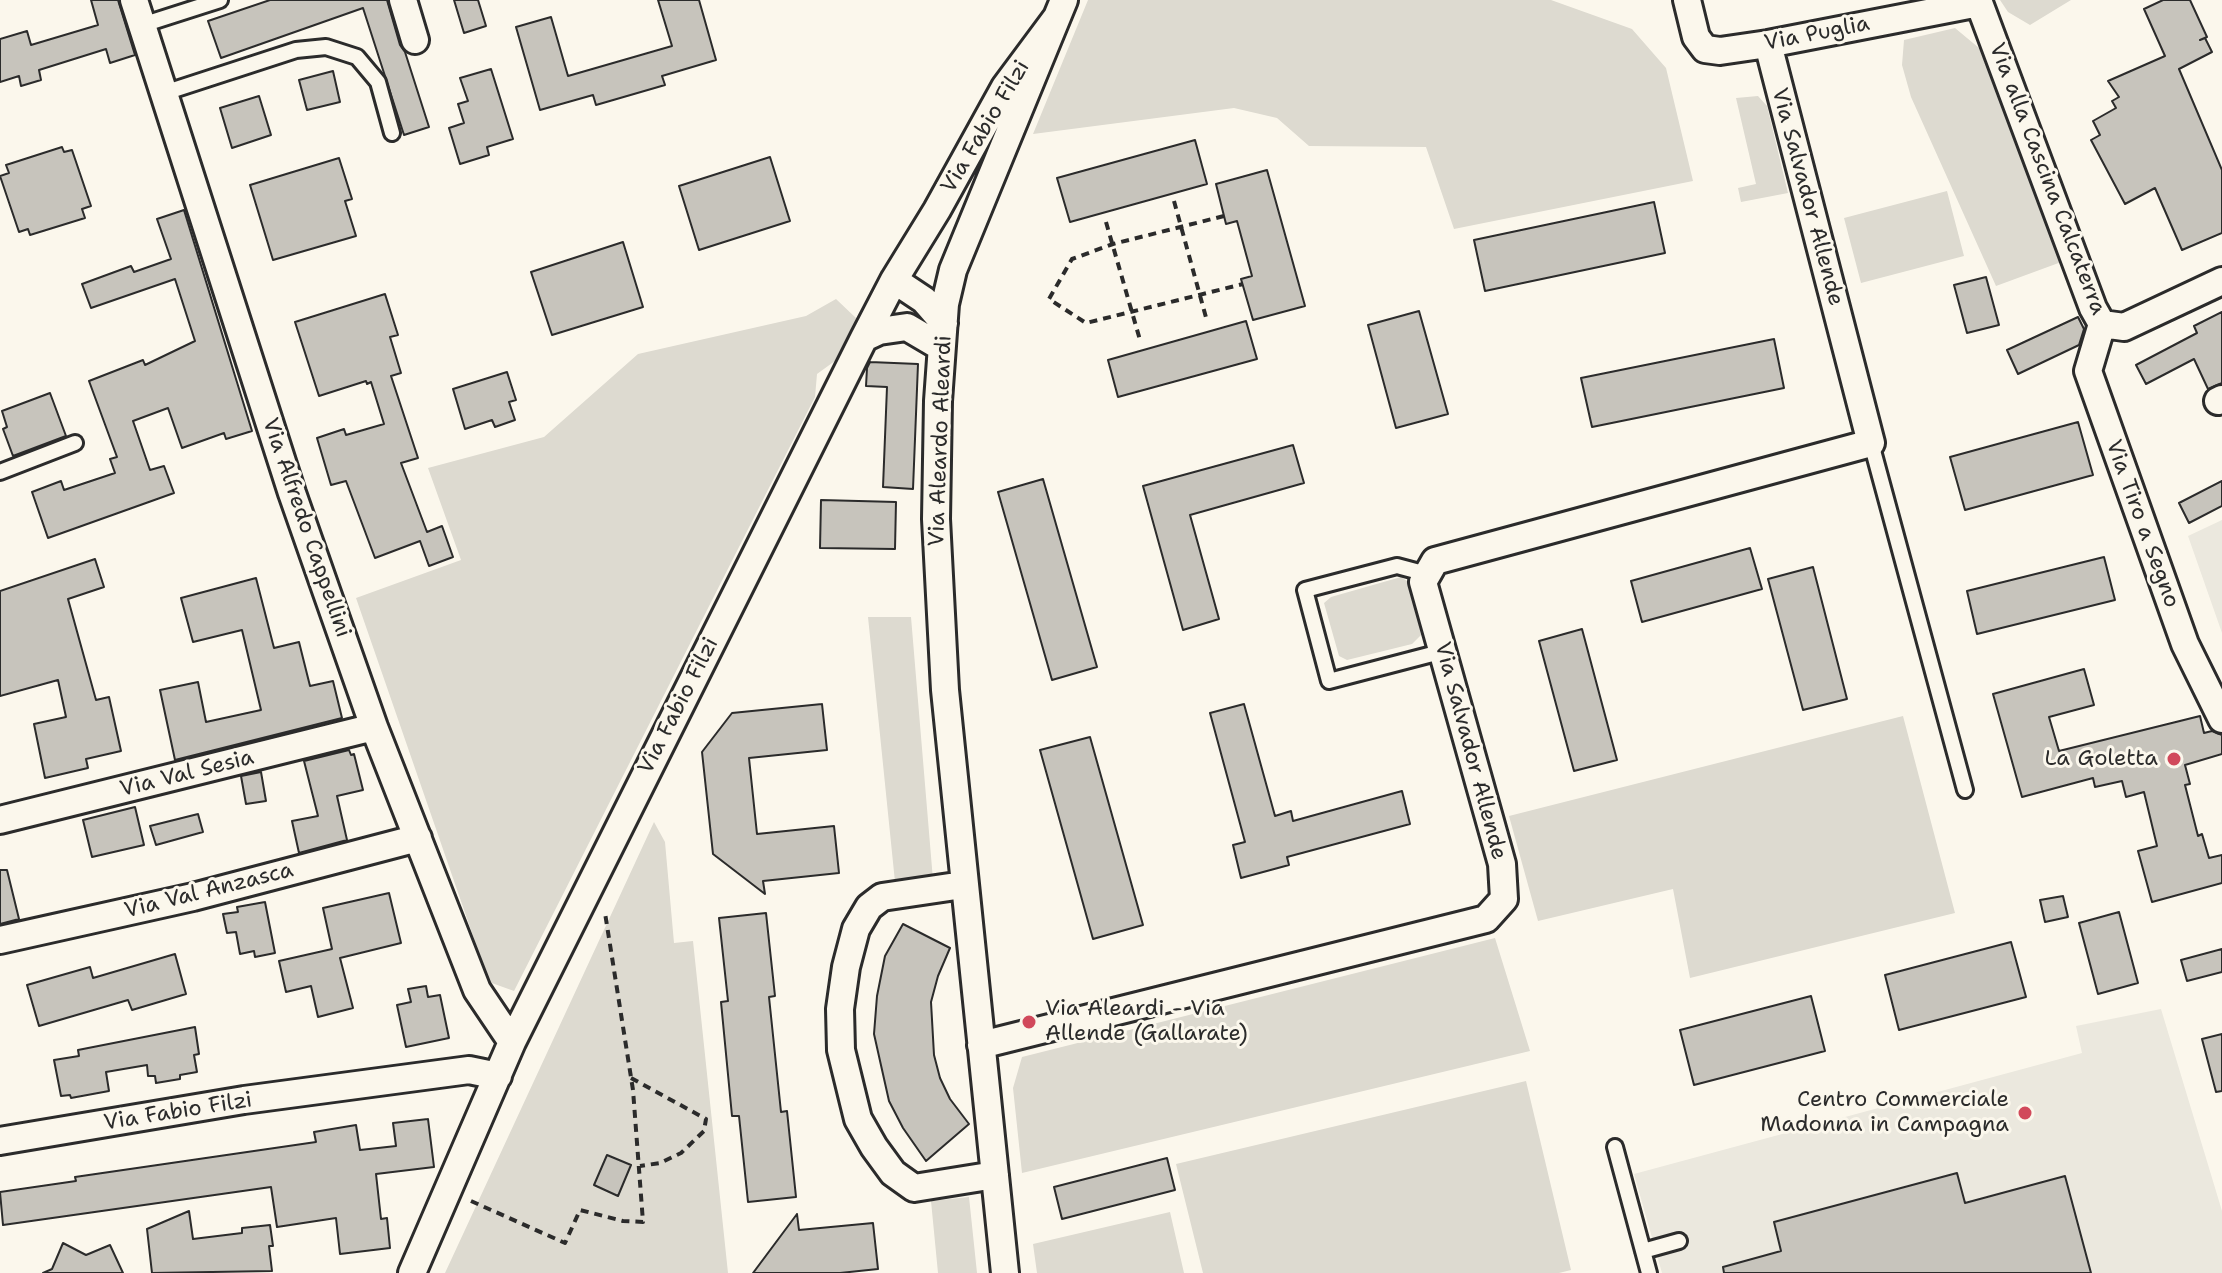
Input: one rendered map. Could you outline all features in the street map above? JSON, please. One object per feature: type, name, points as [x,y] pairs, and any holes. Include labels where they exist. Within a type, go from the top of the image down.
[{"type":"street","points":[[403,0],[415,40]]},
{"type":"street","name":"Via Puglia","points":[[1687,0],[1696,37],[1705,49],[1720,51],[1978,2]]},
{"type":"street","name":"Via alla Cascina Calcaterra","points":[[1978,2],[2087,293],[2102,324],[2124,327],[2222,281]]},
{"type":"street","name":"Via Fabio Filzi","points":[[412,1273],[512,1042],[864,338],[1005,87],[1060,9]]},
{"type":"street","name":"Via Aleardo Aleardi","points":[[1005,1273],[963,885],[938,589],[937,415],[943,335],[953,270],[1060,9]]},
{"type":"street","name":"Via Alfredo Cappellini","points":[[138,12],[292,493],[374,727],[477,990],[512,1042]]},
{"type":"street","name":"Via Salvador Allende","points":[[1768,44],[1871,443]]},
{"type":"street","points":[[894,280],[896,303],[907,327]]},
{"type":"street","points":[[894,280],[924,300],[943,335]]},
{"type":"street","name":"Via Tiro a Segno","points":[[2102,324],[2088,371],[2185,644],[2222,719]]},
{"type":"street","points":[[864,338],[879,331],[907,327],[943,335]]},
{"type":"street","points":[[1427,574],[1435,561],[1871,443]]},
{"type":"street","name":"Via Salvador Allende","points":[[981,1045],[1486,919],[1504,899],[1502,864],[1423,582],[1427,574]]},
{"type":"street","name":"Via Val Sesia","points":[[0,820],[374,727]]},
{"type":"street","name":"Via Val Anzasca","points":[[0,940],[193,897],[418,838]]},
{"type":"street","points":[[963,885],[882,897],[869,907],[856,929],[846,967],[840,1009],[841,1050],[858,1119],[893,1173],[914,1188],[995,1175]]},
{"type":"street","name":"Via Fabio Filzi","points":[[0,1141],[244,1100],[469,1070],[498,1076]]},
{"type":"lane","points":[[138,12],[220,0]]},
{"type":"lane","points":[[164,93],[296,50],[326,47],[357,57],[378,82],[392,133]]},
{"type":"lane","points":[[0,472],[75,443]]},
{"type":"lane","name":"Via Salvador Allende","points":[[1871,443],[1965,790]]},
{"type":"lane","points":[[1427,574],[1397,566],[1305,590],[1329,681],[1444,651]]},
{"type":"lane","points":[[1615,1147],[1649,1273]]},
{"type":"lane","points":[[1643,1251],[1679,1241]]},
{"type":"path","points":[[1174,201],[1207,321]]},
{"type":"path","points":[[1224,216],[1113,244],[1072,259],[1049,299],[1086,323],[1243,284]]},
{"type":"path","points":[[1106,222],[1140,340]]},
{"type":"path","points":[[468,1200],[565,1243],[580,1210],[623,1221],[643,1222],[631,1078],[605,913]]},
{"type":"path","points":[[631,1078],[706,1119],[704,1131],[681,1153],[660,1163],[639,1167]]},
{"type":"shaded area","points":[[1088,0],[1551,0],[1632,29],[1666,68],[1693,181],[1454,229],[1426,147],[1309,146],[1277,118],[1234,108],[1033,134]]},
{"type":"shaded area","points":[[2000,0],[2071,0],[2030,25],[2008,12]]},
{"type":"shaded area","points":[[1955,28],[1979,48],[2064,261],[1996,286],[1911,97],[1902,65],[1904,40]]},
{"type":"shaded area","points":[[1758,96],[1767,106],[1788,193],[1741,202],[1738,188],[1756,184],[1736,98]]},
{"type":"shaded area","points":[[1947,191],[1964,256],[1861,283],[1844,218]]},
{"type":"shaded area","points":[[836,299],[856,318],[850,350],[817,374],[815,397],[514,991],[489,982],[356,598],[461,560],[428,468],[544,437],[638,354],[806,316]]},
{"type":"shaded area","points":[[2222,520],[2222,633],[2188,536]]},
{"type":"shaded area","points":[[1401,577],[1410,583],[1421,635],[1412,644],[1347,660],[1339,656],[1324,603],[1331,597]]},
{"type":"shaded area","points":[[868,617],[911,617],[933,880],[895,882]]},
{"type":"shaded area","points":[[1903,716],[1955,913],[1690,978],[1673,889],[1538,921],[1509,816]]},
{"type":"shaded area","points":[[654,822],[665,842],[674,943],[693,941],[728,1273],[445,1273]]},
{"type":"shaded area","points":[[1495,938],[1530,1051],[1022,1173],[1013,1088],[1022,1057]]},
{"type":"shaded area","name":"Centro Commerciale Madonna in Campagna","points":[[2161,1009],[2222,1211],[2222,1273],[1662,1273],[1634,1174],[2082,1053],[2076,1026]]},
{"type":"shaded area","points":[[1526,1081],[1571,1270],[1559,1273],[1203,1273],[1176,1164]]},
{"type":"shaded area","points":[[969,1197],[977,1273],[938,1273],[931,1201]]},
{"type":"shaded area","points":[[1170,1212],[1184,1273],[1037,1273],[1033,1244]]},
{"type":"building","points":[[91,0],[118,0],[135,55],[110,63],[106,49],[39,70],[41,80],[21,86],[19,76],[0,82],[0,39],[27,31],[31,45],[98,25]]},
{"type":"building","points":[[270,0],[387,0],[429,127],[404,135],[363,8],[221,58],[208,21]]},
{"type":"building","points":[[454,0],[478,0],[486,26],[464,33]]},
{"type":"building","points":[[658,0],[699,0],[716,60],[662,76],[665,85],[596,105],[593,95],[540,110],[516,27],[551,17],[568,76],[672,46]]},
{"type":"building","points":[[2163,0],[2190,0],[2207,37],[2200,40],[2205,38],[2212,52],[2179,69],[2222,170],[2222,233],[2182,250],[2155,188],[2125,204],[2091,140],[2100,135],[2093,121],[2116,108],[2112,101],[2119,97],[2108,81],[2165,56],[2144,9]]},
{"type":"building","points":[[491,69],[513,139],[487,147],[489,155],[460,164],[449,128],[464,123],[458,104],[468,101],[460,78]]},
{"type":"building","points":[[333,71],[340,102],[307,110],[299,80]]},
{"type":"building","points":[[259,96],[271,135],[232,148],[220,108]]},
{"type":"building","points":[[1195,140],[1207,184],[1070,222],[1057,178]]},
{"type":"building","points":[[62,147],[64,152],[72,150],[91,206],[82,209],[85,218],[30,235],[28,229],[19,232],[0,176],[9,173],[6,165]]},
{"type":"building","points":[[770,157],[790,221],[699,250],[679,186]]},
{"type":"building","points":[[339,158],[352,199],[345,201],[356,236],[273,260],[250,185]]},
{"type":"building","points":[[1267,170],[1305,306],[1253,320],[1241,279],[1252,276],[1237,221],[1226,224],[1216,184]]},
{"type":"building","points":[[1654,202],[1665,253],[1485,291],[1474,240]]},
{"type":"building","points":[[184,210],[252,431],[226,439],[224,433],[182,448],[168,408],[133,421],[150,470],[164,466],[174,493],[48,538],[32,492],[61,481],[64,490],[115,473],[110,459],[117,457],[89,381],[143,360],[145,365],[195,341],[175,279],[91,308],[82,284],[131,266],[134,272],[171,259],[157,219]]},
{"type":"building","points":[[623,242],[643,307],[552,335],[531,272]]},
{"type":"building","points":[[1986,277],[1999,325],[1967,333],[1954,285]]},
{"type":"building","points":[[385,294],[398,335],[390,337],[401,373],[391,376],[418,458],[401,463],[427,532],[442,526],[453,557],[429,566],[420,541],[375,558],[346,481],[331,485],[317,438],[344,429],[346,435],[384,424],[371,382],[319,396],[295,322]]},
{"type":"building","points":[[1419,311],[1448,414],[1396,428],[1368,325]]},
{"type":"building","points":[[2222,312],[2222,383],[2208,389],[2194,359],[2146,384],[2136,365],[2197,333],[2194,326]]},
{"type":"building","points":[[2078,317],[2084,329],[2079,345],[2018,374],[2007,350]]},
{"type":"building","points":[[1246,321],[1257,359],[1118,397],[1108,360]]},
{"type":"building","points":[[1774,339],[1784,388],[1592,427],[1581,378]]},
{"type":"building","points":[[870,362],[918,364],[913,489],[883,487],[887,387],[866,386]]},
{"type":"building","points":[[507,372],[516,400],[509,402],[515,420],[495,427],[492,420],[465,429],[453,389]]},
{"type":"building","points":[[50,393],[66,436],[13,456],[3,429],[7,427],[2,411]]},
{"type":"building","points":[[2078,422],[2093,475],[1965,510],[1950,457]]},
{"type":"building","points":[[1293,445],[1304,483],[1190,515],[1219,619],[1183,630],[1143,486]]},
{"type":"building","points":[[1043,479],[1097,667],[1052,680],[998,492]]},
{"type":"building","points":[[2222,481],[2222,506],[2189,523],[2179,503]]},
{"type":"building","points":[[821,500],[896,502],[895,549],[820,548]]},
{"type":"building","points":[[1750,548],[1762,589],[1642,622],[1631,581]]},
{"type":"building","points":[[2104,557],[2115,600],[1977,634],[1967,591]]},
{"type":"building","points":[[95,559],[104,587],[68,599],[96,700],[109,697],[121,751],[86,759],[88,768],[45,778],[34,724],[66,717],[58,680],[0,696],[0,591]]},
{"type":"building","points":[[1813,567],[1847,699],[1803,710],[1768,579]]},
{"type":"building","points":[[256,578],[274,648],[299,642],[310,686],[333,681],[342,718],[175,760],[160,690],[198,682],[206,722],[261,710],[242,630],[193,642],[181,598]]},
{"type":"building","points":[[1582,629],[1617,760],[1574,771],[1539,641]]},
{"type":"building","points":[[2084,669],[2094,705],[2049,717],[2059,751],[2200,716],[2204,733],[2212,731],[2222,735],[2222,754],[2185,765],[2190,784],[2185,785],[2198,836],[2202,834],[2209,858],[2222,855],[2222,883],[2152,902],[2138,851],[2157,846],[2144,792],[2126,797],[2122,781],[2095,787],[2093,778],[2022,797],[1993,694]]},
{"type":"building","points":[[822,704],[827,750],[749,758],[757,834],[834,826],[839,873],[763,881],[765,894],[713,854],[702,752],[732,713]]},
{"type":"building","points":[[1244,704],[1275,816],[1291,811],[1293,821],[1402,791],[1410,824],[1287,857],[1289,865],[1241,878],[1233,845],[1245,842],[1210,713]]},
{"type":"building","points":[[1090,737],[1143,925],[1093,939],[1040,750]]},
{"type":"building","points":[[349,750],[351,755],[354,754],[363,790],[337,796],[347,840],[299,853],[292,821],[318,816],[304,761]]},
{"type":"building","points":[[261,772],[266,801],[246,804],[241,776]]},
{"type":"building","points":[[135,807],[144,845],[92,857],[83,820]]},
{"type":"building","points":[[198,814],[203,832],[156,845],[150,826]]},
{"type":"building","points":[[0,870],[7,870],[19,919],[0,924]]},
{"type":"building","points":[[389,893],[401,943],[340,958],[353,1008],[318,1017],[311,986],[286,992],[279,961],[332,949],[323,908]]},
{"type":"building","points":[[2063,896],[2068,917],[2045,922],[2040,900]]},
{"type":"building","points":[[265,902],[275,953],[255,957],[254,951],[240,954],[236,932],[227,933],[223,914],[238,912],[237,907]]},
{"type":"building","points":[[2119,912],[2138,983],[2098,994],[2079,923]]},
{"type":"building","points":[[766,913],[775,996],[769,997],[781,1112],[787,1111],[796,1197],[748,1202],[739,1116],[732,1116],[721,1002],[728,1001],[719,918]]},
{"type":"building","points":[[903,924],[950,948],[931,1002],[934,1055],[950,1099],[969,1124],[926,1161],[889,1101],[874,1034],[885,956]]},
{"type":"building","points":[[2011,942],[2026,997],[1899,1030],[1885,975]]},
{"type":"building","points":[[2222,949],[2222,972],[2187,981],[2181,960]]},
{"type":"building","points":[[175,954],[186,994],[132,1010],[128,1000],[39,1026],[27,985],[90,967],[93,978]]},
{"type":"building","points":[[426,986],[428,997],[440,995],[449,1038],[406,1047],[397,1005],[411,1002],[408,989]]},
{"type":"building","points":[[1811,996],[1825,1051],[1694,1085],[1680,1030]]},
{"type":"building","points":[[195,1027],[199,1054],[194,1055],[197,1072],[156,1083],[155,1076],[148,1076],[147,1065],[106,1072],[109,1091],[71,1098],[70,1095],[61,1096],[54,1060],[79,1056],[78,1050]]},
{"type":"building","points":[[2222,1034],[2222,1091],[2216,1092],[2202,1039]]},
{"type":"building","points":[[428,1119],[434,1167],[376,1174],[381,1219],[387,1218],[390,1248],[340,1254],[336,1218],[277,1227],[271,1187],[3,1225],[0,1192],[76,1181],[75,1177],[316,1142],[314,1132],[356,1125],[360,1150],[396,1146],[393,1123]]},
{"type":"building","points":[[607,1155],[631,1165],[618,1196],[594,1185]]},
{"type":"building","points":[[1167,1158],[1175,1190],[1062,1219],[1054,1187]]},
{"type":"building","points":[[1957,1173],[1965,1203],[2065,1176],[2091,1273],[1724,1273],[1723,1267],[1781,1251],[1774,1222]]},
{"type":"building","points":[[189,1211],[193,1239],[242,1233],[242,1228],[270,1225],[272,1271],[152,1273],[147,1229]]},
{"type":"building","points":[[797,1214],[799,1230],[873,1223],[878,1269],[840,1273],[753,1273]]},
{"type":"building","points":[[63,1243],[86,1255],[110,1245],[123,1273],[43,1273],[52,1269]]},
{"type":"place","name":"La Goletta","points":[[2174,759]]},
{"type":"place","name":"Via Aleardi - Via Allende (Gallarate)","points":[[1029,1022]]},
{"type":"place","name":"Centro Commerciale Madonna in Campagna","points":[[2025,1113]]}]
